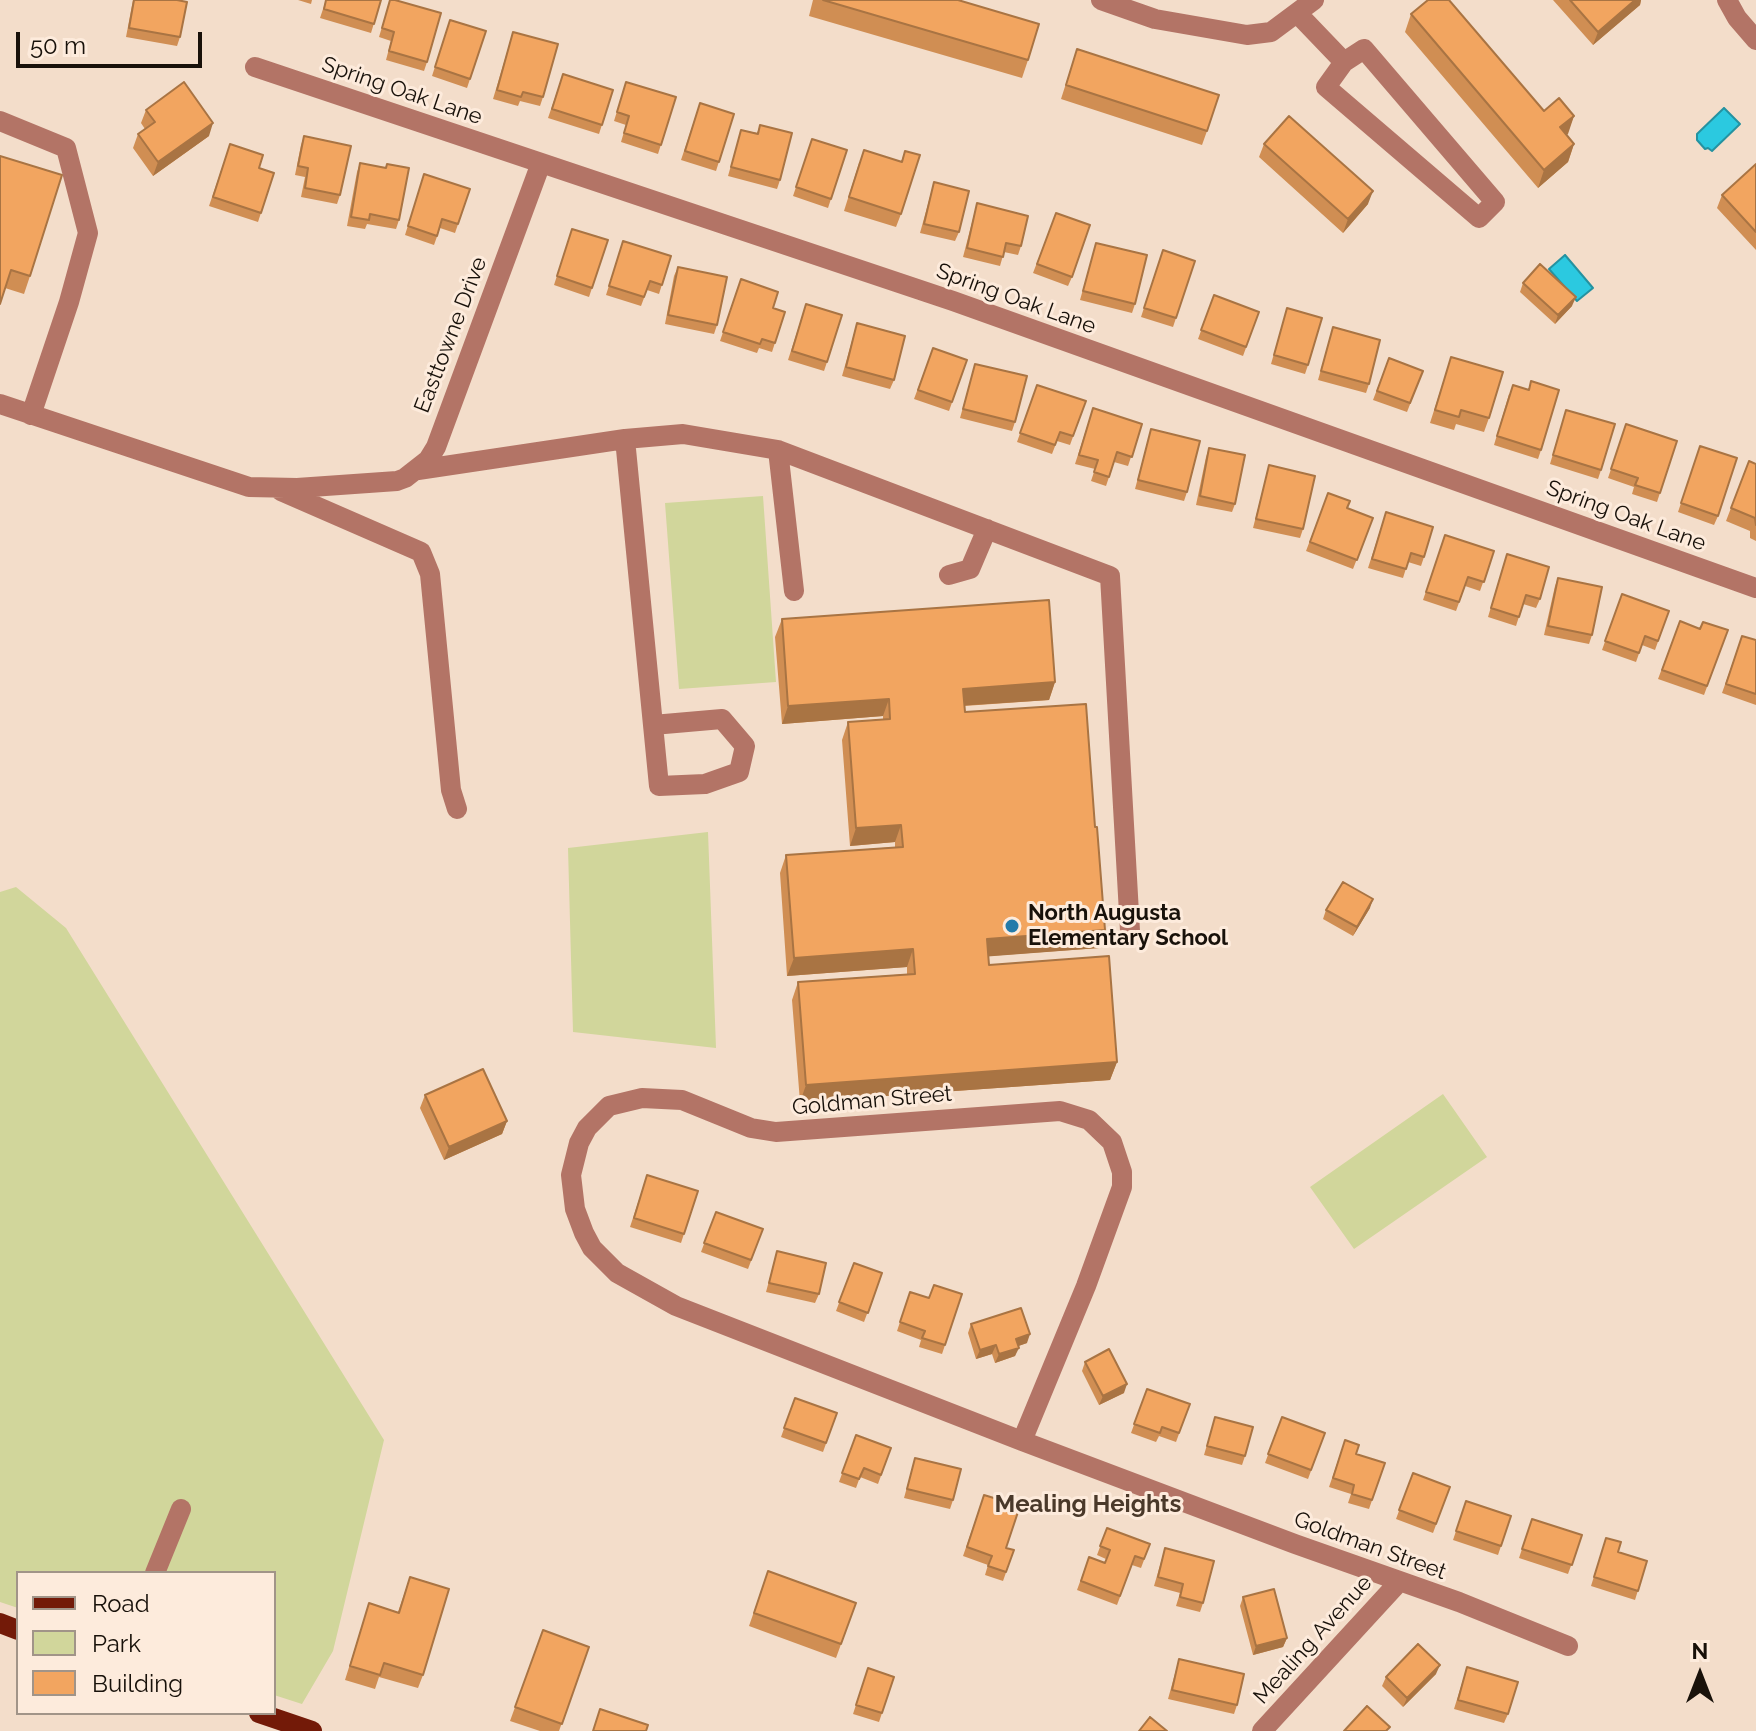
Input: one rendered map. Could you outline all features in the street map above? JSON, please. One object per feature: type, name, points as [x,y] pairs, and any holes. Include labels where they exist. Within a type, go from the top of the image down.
[{"type":"main road","points":[[260,1720],[312,1731]]},
{"type":"street","points":[[1101,0],[1155,19],[1247,35],[1271,32],[1314,0]]},
{"type":"street","points":[[1727,0],[1737,18],[1756,40]]},
{"type":"street","points":[[1297,13],[1344,62]]},
{"type":"street","points":[[1364,49],[1495,202],[1479,218],[1326,87],[1344,62],[1364,49]]},
{"type":"street","name":"Spring Oak Lane","points":[[255,67],[953,301],[1756,588]]},
{"type":"street","points":[[0,121],[66,148],[88,233],[69,302],[31,415]]},
{"type":"street","name":"Easttowne Drive","points":[[418,470],[436,447],[541,163]]},
{"type":"street","points":[[0,404],[249,487],[397,481],[418,470],[625,439],[683,434],[778,450],[1110,576],[1130,931]]},
{"type":"street","points":[[625,439],[653,725],[659,786],[705,784],[739,772],[745,746],[722,719],[653,725]]},
{"type":"street","points":[[778,450],[794,591]]},
{"type":"street","points":[[274,487],[421,552],[430,574],[451,790],[457,809]]},
{"type":"street","points":[[949,575],[970,569],[987,529]]},
{"type":"street","name":"Goldman Street","points":[[1022,1441],[1086,1286],[1122,1187],[1122,1172],[1112,1142],[1089,1120],[1060,1111],[776,1132],[740,1124],[682,1100],[642,1098],[609,1106],[587,1128],[573,1159],[571,1192],[584,1233],[592,1248],[617,1273],[676,1306],[1022,1441],[1568,1646]]},
{"type":"street","points":[[156,1571],[181,1509]]},
{"type":"street","name":"Mealing Avenue","points":[[1262,1731],[1399,1582]]},
{"type":"green space","points":[[763,496],[776,682],[679,689],[665,503]]},
{"type":"green space","points":[[708,832],[716,1048],[573,1032],[568,848]]},
{"type":"green space","points":[[16,887],[66,928],[384,1440],[333,1651],[302,1704],[276,1696],[276,1571],[16,1571],[16,1607],[0,1602],[0,892]]},
{"type":"green space","points":[[1443,1094],[1487,1157],[1354,1249],[1310,1187]]},
{"type":"water","points":[[1724,108],[1740,124],[1712,151],[1705,149],[1697,140],[1697,134]]},
{"type":"water","points":[[1565,255],[1593,288],[1577,301],[1549,269]]},
{"type":"building","points":[[134,0],[187,2],[180,37],[129,28]]},
{"type":"building","points":[[326,0],[381,0],[374,24],[324,9]]},
{"type":"building","points":[[390,0],[441,13],[427,62],[389,51],[394,32],[382,28]]},
{"type":"building","points":[[823,0],[958,0],[1039,24],[1028,60]]},
{"type":"building","points":[[1428,0],[1449,0],[1544,111],[1559,98],[1574,116],[1560,127],[1574,144],[1544,170],[1411,14]]},
{"type":"building","points":[[1570,0],[1635,0],[1598,32]]},
{"type":"building","points":[[450,20],[486,31],[470,79],[435,67]]},
{"type":"building","points":[[513,32],[558,44],[543,97],[523,92],[521,97],[497,90]]},
{"type":"building","points":[[1077,49],[1219,95],[1207,131],[1066,85]]},
{"type":"building","points":[[563,74],[613,90],[602,125],[552,109]]},
{"type":"building","points":[[184,82],[213,123],[158,162],[138,134],[155,122],[146,110]]},
{"type":"building","points":[[626,82],[676,97],[661,145],[624,133],[629,116],[617,112]]},
{"type":"building","points":[[700,103],[734,114],[719,162],[685,151]]},
{"type":"building","points":[[1289,116],[1373,191],[1348,219],[1264,144]]},
{"type":"building","points":[[760,125],[792,133],[780,180],[731,167],[741,130],[758,134]]},
{"type":"building","points":[[304,136],[351,146],[340,195],[305,188],[308,168],[298,166]]},
{"type":"building","points":[[812,139],[847,150],[831,199],[796,187]]},
{"type":"building","points":[[230,144],[263,155],[259,168],[274,173],[261,213],[213,197]]},
{"type":"building","points":[[864,150],[902,162],[905,151],[920,155],[901,214],[849,197]]},
{"type":"building","points":[[0,156],[62,175],[30,276],[11,270],[0,304]]},
{"type":"building","points":[[360,163],[409,168],[399,220],[370,214],[369,220],[351,217]]},
{"type":"building","points":[[1756,164],[1756,232],[1722,195]]},
{"type":"building","points":[[424,174],[470,189],[458,224],[442,219],[437,236],[408,226]]},
{"type":"building","points":[[934,182],[969,191],[959,232],[924,224]]},
{"type":"building","points":[[977,203],[1028,216],[1021,246],[1006,243],[1003,257],[967,248]]},
{"type":"building","points":[[1056,213],[1090,225],[1072,277],[1037,264]]},
{"type":"building","points":[[572,229],[608,240],[592,288],[557,276]]},
{"type":"building","points":[[623,241],[671,256],[662,285],[650,281],[644,297],[609,286]]},
{"type":"building","points":[[1096,243],[1147,255],[1135,304],[1083,291]]},
{"type":"building","points":[[1163,250],[1195,261],[1176,318],[1144,308]]},
{"type":"building","points":[[1540,264],[1576,297],[1558,315],[1523,283]]},
{"type":"building","points":[[678,267],[727,277],[717,325],[668,315]]},
{"type":"building","points":[[741,279],[778,292],[773,308],[785,312],[775,343],[762,339],[760,344],[723,332]]},
{"type":"building","points":[[1214,295],[1259,312],[1246,347],[1201,330]]},
{"type":"building","points":[[806,304],[842,315],[827,362],[792,351]]},
{"type":"building","points":[[1287,308],[1322,318],[1308,365],[1274,355]]},
{"type":"building","points":[[857,323],[905,336],[894,380],[846,367]]},
{"type":"building","points":[[1333,327],[1380,340],[1369,384],[1321,371]]},
{"type":"building","points":[[933,348],[967,360],[952,402],[918,390]]},
{"type":"building","points":[[1451,357],[1503,372],[1489,418],[1461,410],[1459,417],[1435,410]]},
{"type":"building","points":[[1389,358],[1423,371],[1410,403],[1377,391]]},
{"type":"building","points":[[975,364],[1027,376],[1015,422],[963,409]]},
{"type":"building","points":[[1531,381],[1559,390],[1541,450],[1497,436],[1513,385],[1529,390]]},
{"type":"building","points":[[1037,385],[1086,401],[1073,436],[1060,432],[1055,445],[1020,433]]},
{"type":"building","points":[[1093,408],[1142,424],[1132,457],[1117,452],[1109,477],[1094,472],[1098,460],[1079,455]]},
{"type":"building","points":[[1566,410],[1615,424],[1601,470],[1553,455]]},
{"type":"building","points":[[1626,424],[1677,441],[1660,493],[1635,485],[1638,478],[1611,469]]},
{"type":"building","points":[[1151,429],[1200,441],[1187,492],[1138,480]]},
{"type":"building","points":[[1700,446],[1737,458],[1718,516],[1681,503]]},
{"type":"building","points":[[1209,448],[1245,455],[1235,504],[1200,496]]},
{"type":"building","points":[[1749,461],[1756,464],[1756,525],[1755,518],[1731,508]]},
{"type":"building","points":[[1269,465],[1315,476],[1303,529],[1256,519]]},
{"type":"building","points":[[1328,493],[1350,501],[1347,508],[1373,518],[1357,560],[1310,542]]},
{"type":"building","points":[[1386,512],[1433,527],[1424,557],[1411,553],[1406,569],[1372,559]]},
{"type":"building","points":[[1445,535],[1494,551],[1484,582],[1468,577],[1459,602],[1426,592]]},
{"type":"building","points":[[1507,554],[1549,567],[1540,599],[1526,595],[1519,617],[1491,608]]},
{"type":"building","points":[[1558,578],[1602,587],[1592,635],[1548,626]]},
{"type":"building","points":[[1622,594],[1669,611],[1658,641],[1645,636],[1639,653],[1605,641]]},
{"type":"building","points":[[1049,600],[1055,682],[963,689],[965,712],[1086,704],[1105,930],[987,939],[989,965],[1109,956],[1117,1062],[806,1085],[798,982],[915,974],[913,949],[794,958],[786,855],[903,847],[901,825],[856,828],[848,722],[890,719],[889,699],[788,706],[782,619]]},
{"type":"building","points":[[1680,621],[1700,629],[1703,622],[1728,630],[1707,686],[1662,670]]},
{"type":"building","points":[[1742,636],[1756,640],[1756,694],[1726,684]]},
{"type":"building","points":[[1343,882],[1373,899],[1357,927],[1326,910]]},
{"type":"building","points":[[483,1069],[507,1121],[449,1147],[425,1095]]},
{"type":"building","points":[[647,1175],[698,1191],[684,1234],[634,1218]]},
{"type":"building","points":[[716,1212],[763,1229],[751,1260],[704,1243]]},
{"type":"building","points":[[777,1251],[826,1263],[819,1294],[769,1283]]},
{"type":"building","points":[[854,1263],[882,1273],[868,1313],[839,1302]]},
{"type":"building","points":[[934,1285],[962,1294],[945,1345],[922,1338],[925,1331],[900,1322],[910,1292],[929,1298]]},
{"type":"building","points":[[1021,1308],[1030,1334],[1016,1339],[1019,1348],[999,1354],[996,1345],[980,1350],[971,1324]]},
{"type":"building","points":[[1109,1349],[1127,1384],[1103,1396],[1085,1362]]},
{"type":"building","points":[[1147,1389],[1190,1404],[1179,1433],[1162,1427],[1160,1433],[1134,1424]]},
{"type":"building","points":[[795,1398],[837,1413],[826,1443],[784,1428]]},
{"type":"building","points":[[1215,1417],[1253,1427],[1245,1456],[1207,1446]]},
{"type":"building","points":[[1282,1417],[1325,1433],[1311,1470],[1268,1454]]},
{"type":"building","points":[[856,1435],[891,1448],[881,1475],[864,1468],[859,1479],[842,1473]]},
{"type":"building","points":[[1345,1440],[1359,1445],[1356,1454],[1385,1463],[1372,1500],[1352,1494],[1354,1485],[1333,1478]]},
{"type":"building","points":[[915,1458],[961,1469],[953,1500],[907,1489]]},
{"type":"building","points":[[1413,1473],[1450,1487],[1436,1524],[1399,1510]]},
{"type":"building","points":[[984,1495],[1020,1506],[1006,1548],[1014,1550],[1006,1572],[988,1566],[992,1556],[967,1547]]},
{"type":"building","points":[[1466,1501],[1511,1516],[1501,1546],[1456,1531]]},
{"type":"building","points":[[1532,1519],[1582,1535],[1572,1565],[1522,1549]]},
{"type":"building","points":[[1107,1528],[1150,1544],[1144,1559],[1135,1556],[1120,1596],[1081,1581],[1089,1557],[1105,1563],[1110,1550],[1100,1546]]},
{"type":"building","points":[[1606,1538],[1621,1542],[1618,1552],[1647,1561],[1638,1591],[1594,1577]]},
{"type":"building","points":[[1165,1548],[1214,1561],[1203,1603],[1180,1597],[1183,1584],[1158,1577]]},
{"type":"building","points":[[768,1571],[856,1603],[841,1644],[754,1613]]},
{"type":"building","points":[[410,1577],[449,1589],[423,1675],[384,1663],[380,1675],[350,1666],[369,1603],[399,1613]]},
{"type":"building","points":[[1274,1589],[1287,1638],[1256,1646],[1243,1597]]},
{"type":"building","points":[[543,1630],[589,1647],[562,1724],[515,1707]]},
{"type":"building","points":[[1418,1644],[1440,1665],[1407,1698],[1386,1677]]},
{"type":"building","points":[[1179,1659],[1244,1674],[1237,1705],[1172,1690]]},
{"type":"building","points":[[1467,1667],[1518,1682],[1508,1714],[1458,1700]]},
{"type":"building","points":[[868,1668],[894,1677],[882,1713],[856,1705]]},
{"type":"building","points":[[1367,1706],[1390,1727],[1386,1731],[1344,1731]]},
{"type":"building","points":[[600,1709],[648,1725],[646,1731],[593,1731]]},
{"type":"building","points":[[1150,1717],[1167,1731],[1139,1731]]},
{"type":"place","name":"North Augusta Elementary School","points":[[1012,926]]},
{"type":"district","name":"Mealing Heights","points":[[1088,1505]]}]
